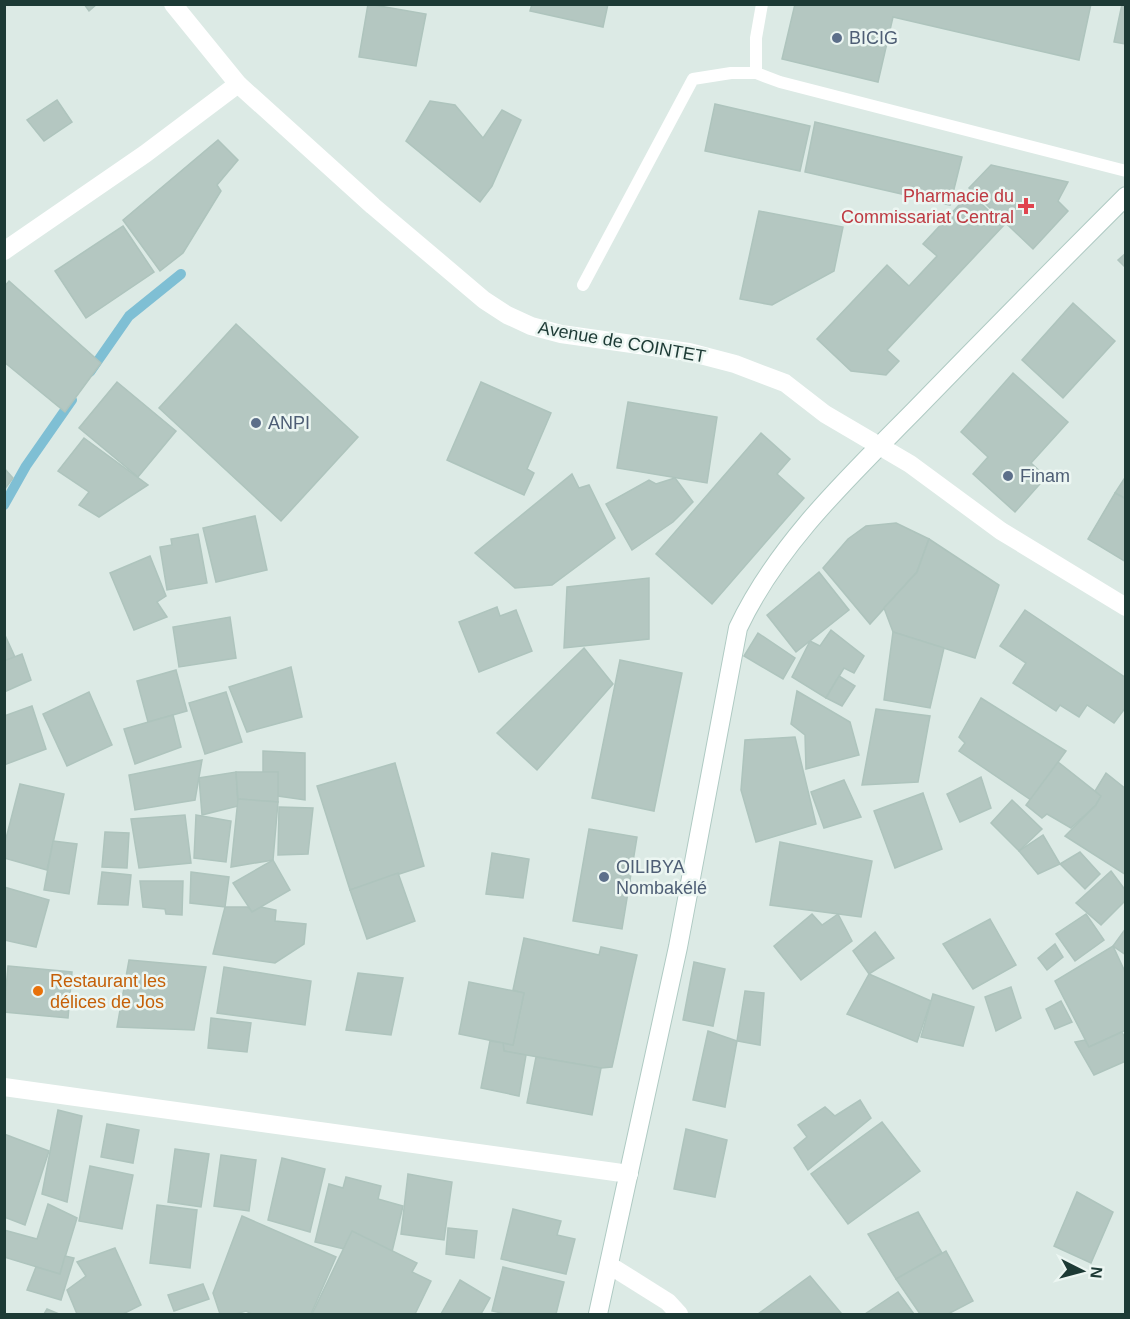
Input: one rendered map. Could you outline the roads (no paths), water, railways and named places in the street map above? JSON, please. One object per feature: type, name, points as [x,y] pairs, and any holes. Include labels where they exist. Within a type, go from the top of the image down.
[{"type":"street","name":"Avenue de COINTET","points":[[173,4],[238,84],[373,206],[484,300],[507,315],[531,326],[561,334],[689,352],[785,383],[825,414],[938,483],[1010,537],[1125,607]]},
{"type":"street","points":[[4,251],[145,154],[238,84]]},
{"type":"street","points":[[598,1314],[678,946],[696,837],[738,628],[755,592],[778,558],[880,446],[1125,196]]},
{"type":"street","points":[[4,1087],[628,1174]]},
{"type":"street","points":[[609,1265],[668,1302],[679,1314]]},
{"type":"lane","points":[[756,73],[756,38],[762,4]]},
{"type":"lane","points":[[583,285],[693,79],[731,73],[756,73],[780,82],[1125,171]]},
{"type":"waterway","points":[[90,372],[129,316],[181,274]]},
{"type":"waterway","points":[[4,505],[26,466],[72,400]]},
{"type":"place","name":"BICIG","points":[[837,38]]},
{"type":"place","name":"Pharmacie du Commissariat Central","points":[[1026,206]]},
{"type":"place","name":"ANPI","points":[[256,423]]},
{"type":"place","name":"Finam","points":[[1008,476]]},
{"type":"place","name":"OILIBYA Nombakélé","points":[[604,877]]},
{"type":"place","name":"Restaurant les délices de Jos","points":[[38,991]]}]
